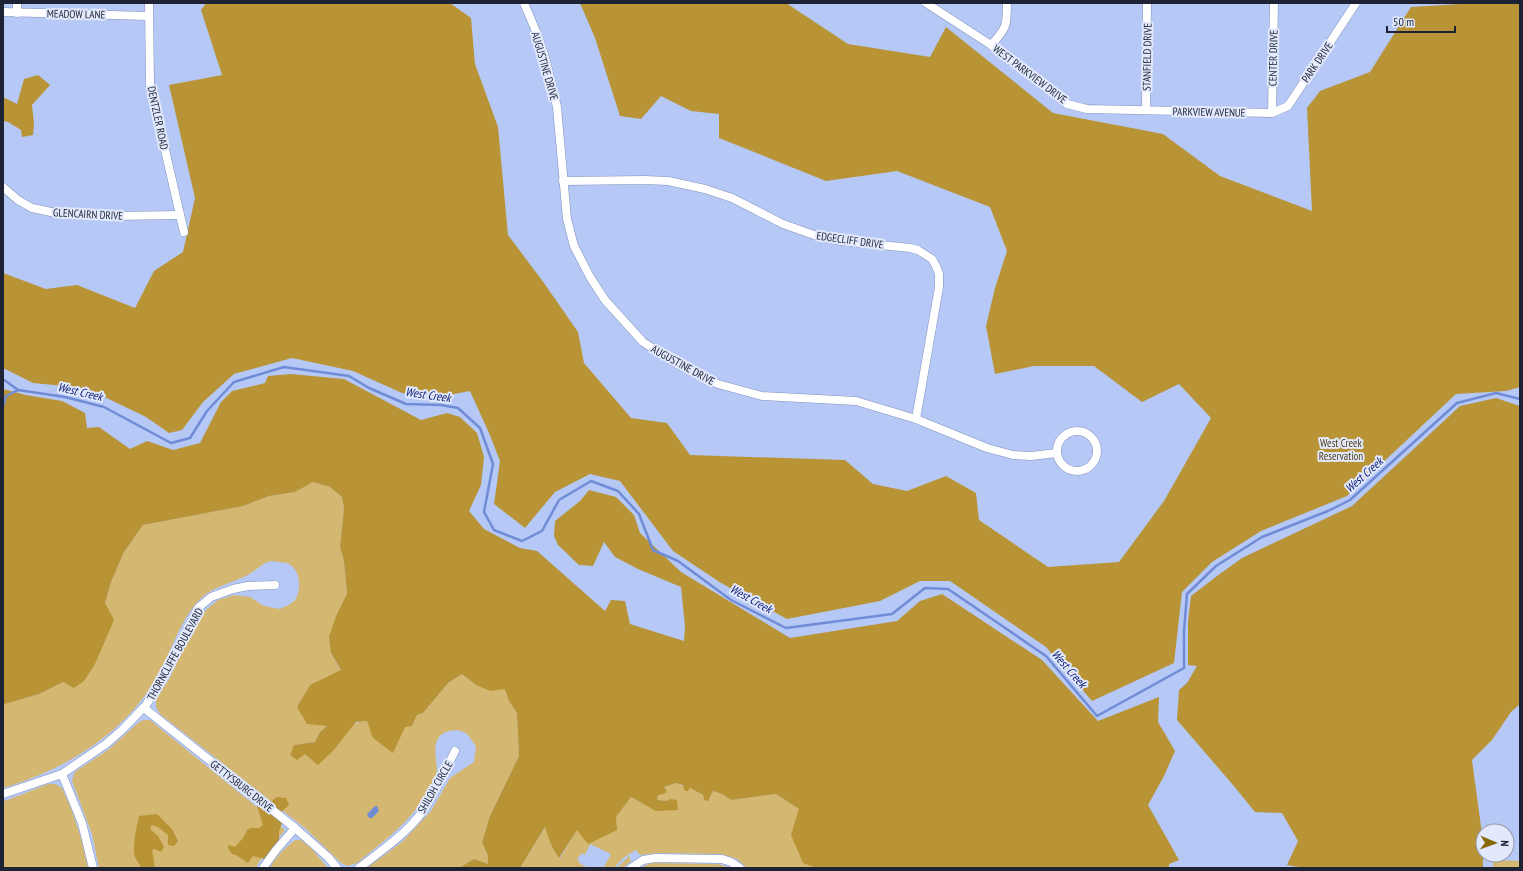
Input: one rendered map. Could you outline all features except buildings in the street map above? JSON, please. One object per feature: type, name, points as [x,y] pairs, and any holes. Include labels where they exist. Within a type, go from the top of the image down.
[{"type":"street","points":[[17,3],[17,13]]},
{"type":"street","name":"DENTZLER ROAD","points":[[149,3],[150,85],[184,232]]},
{"type":"street","name":"AUGUSTINE DRIVE","points":[[524,3],[538,36],[546,61],[557,107],[567,219],[574,246],[590,278],[605,300],[643,342],[679,365],[718,384],[762,396],[856,401],[916,419],[987,448],[1013,456],[1031,456],[1057,453]]},
{"type":"street","name":"WEST PARKVIEW DRIVE","points":[[926,3],[991,45],[1067,104],[1087,108],[1146,110]]},
{"type":"street","points":[[991,45],[1002,33],[1007,21],[1007,3]]},
{"type":"street","name":"STANFIELD DRIVE","points":[[1146,110],[1147,3]]},
{"type":"street","name":"CENTER DRIVE","points":[[1272,113],[1274,3]]},
{"type":"street","name":"PARK DRIVE","points":[[1272,113],[1288,106],[1356,3]]},
{"type":"street","name":"MEADOW LANE","points":[[3,12],[148,16]]},
{"type":"street","name":"PARKVIEW AVENUE","points":[[1146,110],[1272,113]]},
{"type":"street","name":"EDGECLIFF DRIVE","points":[[563,181],[644,180],[684,184],[732,198],[783,224],[814,235],[842,241],[910,248],[926,254],[932,259],[936,266],[939,274],[939,287],[916,419]]},
{"type":"street","name":"GLENCAIRN DRIVE","points":[[3,187],[18,200],[32,208],[56,213],[114,216],[179,215]]},
{"type":"street","points":[[1074,431],[1081,431],[1091,437],[1096,448],[1096,454],[1092,463],[1084,469],[1079,470],[1069,469],[1064,466],[1058,458],[1057,453],[1058,447],[1064,436],[1074,431]]},
{"type":"street","name":"THORNCLIFFE BOULEVARD","points":[[3,794],[62,774],[106,744],[144,708],[158,686],[198,608],[211,597],[233,589],[248,586],[276,585]]},
{"type":"street","name":"GETTYSBURG DRIVE","points":[[144,708],[295,828],[328,857],[337,868]]},
{"type":"street","name":"SHILOH CIRCLE","points":[[359,868],[403,833],[422,811],[439,784],[455,751]]},
{"type":"street","points":[[62,774],[82,823],[92,868]]},
{"type":"street","points":[[263,868],[295,828]]},
{"type":"street","points":[[631,868],[643,860],[655,858],[716,858],[728,860],[740,868]]},
{"type":"shaded area","points":[[313,482],[330,487],[342,497],[344,508],[340,547],[344,561],[347,595],[336,616],[331,653],[341,671],[310,685],[297,707],[328,725],[320,732],[315,742],[294,745],[305,754],[335,734],[358,722],[365,721],[412,726],[417,715],[423,713],[448,683],[462,674],[476,685],[506,689],[509,701],[517,713],[519,756],[490,816],[482,842],[488,856],[488,864],[474,859],[459,868],[367,868],[402,842],[431,811],[450,778],[474,762],[476,747],[464,732],[451,731],[441,735],[435,751],[437,769],[435,781],[412,815],[357,863],[348,866],[341,863],[306,829],[160,714],[156,707],[156,699],[169,679],[197,620],[218,600],[234,595],[250,597],[264,606],[280,609],[292,603],[295,600],[299,590],[299,580],[298,574],[292,566],[287,563],[272,561],[267,562],[251,573],[218,587],[205,595],[193,607],[187,616],[158,675],[129,715],[111,732],[71,759],[49,771],[3,788],[3,708],[5,704],[39,694],[63,682],[105,603],[111,582],[124,552],[143,525],[243,506],[269,496],[295,492]]},
{"type":"shaded area","points":[[150,720],[285,830],[259,862],[256,868],[99,868],[92,834],[72,781],[74,774],[76,771],[108,750],[139,722]]},
{"type":"shaded area","points":[[676,783],[703,795],[704,800],[711,796],[712,791],[724,795],[731,800],[776,794],[799,809],[817,868],[747,868],[737,859],[722,854],[657,853],[640,855],[636,850],[623,858],[614,868],[604,867],[611,854],[590,844],[585,855],[582,853],[577,859],[580,862],[579,863],[588,868],[558,868],[556,866],[556,868],[520,868],[546,826],[552,847],[560,858],[577,829],[616,817],[631,797],[641,803],[667,801],[657,800],[659,793],[666,787]]},
{"type":"shaded area","points":[[48,784],[55,784],[62,788],[80,835],[88,868],[3,868],[3,801]]},
{"type":"shaded area","points":[[295,840],[301,840],[311,848],[328,868],[270,868],[281,853]]},
{"type":"shaded area","points":[[629,856],[631,861],[623,868],[617,868]]},
{"type":"shaded area","points":[[1515,861],[1520,861],[1520,868],[1493,868],[1493,863],[1515,863]]},
{"type":"shaded area","points":[[652,863],[718,864],[731,868],[639,868]]},
{"type":"green space","name":"West Creek Reservation","points":[[206,3],[450,3],[471,18],[475,64],[498,127],[508,235],[578,332],[584,363],[631,418],[667,423],[690,455],[845,460],[873,484],[907,491],[946,476],[976,493],[979,520],[1048,567],[1119,562],[1164,501],[1211,418],[1179,384],[1142,402],[1094,366],[1034,366],[995,374],[986,326],[995,288],[1007,251],[990,207],[897,171],[826,181],[719,138],[719,114],[691,111],[661,96],[641,119],[620,116],[595,38],[580,3],[786,3],[848,44],[930,57],[946,27],[1053,113],[1163,134],[1220,176],[1312,211],[1307,108],[1320,91],[1370,72],[1411,7],[1460,3],[1520,3],[1520,387],[1506,391],[1456,394],[1347,496],[1261,531],[1212,562],[1182,592],[1174,663],[1092,701],[1046,647],[950,581],[920,581],[880,601],[787,619],[721,583],[673,551],[620,481],[590,474],[555,492],[525,528],[494,504],[500,461],[470,391],[438,397],[402,393],[353,371],[292,358],[234,374],[203,402],[182,430],[169,433],[146,417],[86,388],[33,383],[3,368],[3,273],[46,289],[77,285],[135,308],[154,271],[183,252],[195,198],[169,85],[222,75],[201,10]]},
{"type":"green space","points":[[38,75],[50,85],[32,105],[34,123],[33,135],[22,137],[21,130],[8,122],[3,121],[3,97],[17,104],[24,79]]},
{"type":"green space","points":[[291,374],[344,379],[421,420],[447,413],[460,417],[477,433],[484,457],[481,485],[469,511],[484,529],[520,548],[537,551],[605,611],[611,600],[625,601],[630,624],[684,641],[685,626],[681,587],[638,569],[615,557],[604,542],[593,566],[579,565],[558,545],[554,536],[555,521],[580,501],[589,490],[616,497],[634,515],[640,533],[681,572],[790,638],[897,621],[920,601],[942,594],[1042,660],[1098,721],[1159,697],[1158,722],[1175,751],[1164,776],[1148,805],[1179,860],[1169,864],[1169,868],[817,868],[803,863],[791,835],[799,809],[776,794],[731,800],[724,795],[713,791],[708,801],[704,800],[703,795],[690,788],[688,791],[685,791],[683,785],[676,783],[664,787],[667,791],[664,794],[658,795],[657,800],[677,800],[678,810],[656,811],[631,797],[616,817],[617,830],[588,844],[577,830],[559,858],[552,847],[545,827],[520,868],[459,868],[474,859],[488,864],[488,856],[482,842],[490,816],[519,756],[517,713],[509,701],[505,689],[490,691],[476,685],[462,674],[448,683],[423,713],[417,715],[412,726],[405,727],[393,753],[373,738],[367,721],[356,722],[333,751],[318,765],[305,754],[297,760],[290,755],[294,745],[315,742],[320,732],[327,726],[307,724],[297,707],[310,685],[341,670],[331,653],[329,637],[336,616],[347,594],[344,561],[340,547],[344,508],[342,497],[330,487],[313,482],[295,492],[269,496],[243,506],[143,525],[124,552],[111,582],[105,603],[114,620],[95,664],[84,681],[74,688],[63,682],[39,694],[5,704],[3,708],[3,389],[26,395],[62,401],[85,413],[87,428],[99,427],[130,449],[147,441],[173,450],[200,443],[221,402],[232,391],[265,383],[268,376]]},
{"type":"green space","points":[[1496,398],[1520,406],[1520,704],[1511,712],[1492,740],[1472,760],[1481,823],[1475,823],[1475,863],[1483,863],[1483,868],[1306,868],[1287,865],[1298,841],[1282,813],[1255,812],[1177,720],[1179,690],[1187,683],[1197,666],[1188,665],[1188,621],[1191,596],[1242,558],[1352,506],[1460,406]]},
{"type":"green space","points":[[277,797],[286,798],[289,805],[279,814],[283,821],[279,831],[279,846],[265,859],[253,856],[248,863],[232,854],[228,848],[228,845],[235,847],[243,838],[247,830],[251,828],[259,828],[263,825],[257,806],[269,803]]},
{"type":"green space","points":[[157,814],[172,829],[178,841],[174,846],[168,845],[168,835],[158,827],[152,825],[150,829],[158,836],[164,847],[161,852],[155,849],[152,850],[155,868],[141,868],[134,853],[135,836],[139,816]]},
{"type":"water","points":[[375,806],[377,806],[379,811],[372,818],[369,818],[367,814]]},
{"type":"waterway","name":"West Creek","points":[[3,407],[6,396],[18,390],[65,397],[104,407],[171,443],[190,438],[207,411],[234,382],[284,367],[349,376],[369,388],[406,404],[441,405],[458,408],[480,428],[493,464],[484,512],[494,530],[522,541],[542,531],[559,500],[591,481],[618,491],[639,514],[653,550],[678,561],[731,600],[786,628],[892,614],[925,588],[948,589],[1046,656],[1097,716],[1184,668],[1184,631],[1187,594],[1216,566],[1262,537],[1328,511],[1350,500],[1457,403],[1496,393],[1520,399]]},
{"type":"waterway","points":[[3,379],[18,390]]}]
